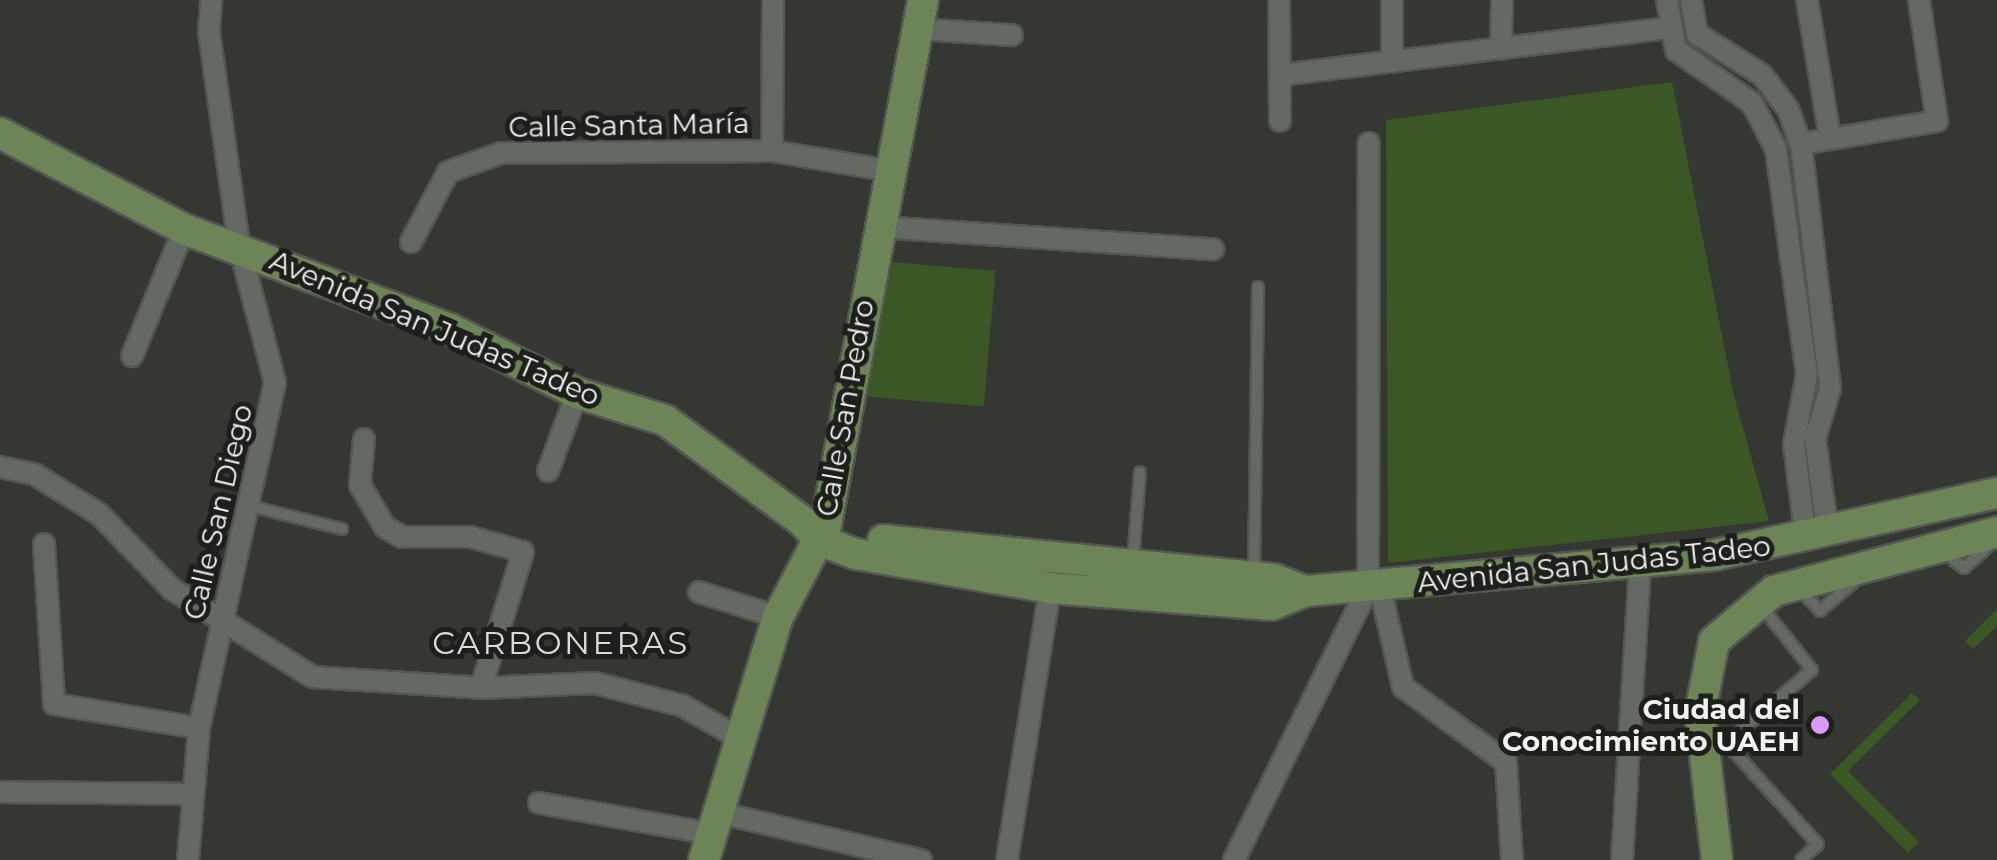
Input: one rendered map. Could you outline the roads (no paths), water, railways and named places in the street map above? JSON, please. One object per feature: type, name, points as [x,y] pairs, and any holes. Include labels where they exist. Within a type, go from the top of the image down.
[{"type":"street","name":"Calle San Diego","points":[[188,860],[199,728],[275,382],[238,245],[209,32],[211,0]]},
{"type":"street","points":[[772,152],[773,0]]},
{"type":"street","points":[[1279,0],[1280,121]]},
{"type":"street","points":[[1392,0],[1392,62]]},
{"type":"street","points":[[1501,49],[1502,0]]},
{"type":"street","points":[[1667,0],[1676,50],[1738,90],[1767,122],[1807,374],[1794,444],[1817,536]]},
{"type":"street","points":[[1691,0],[1697,34],[1762,75],[1788,109],[1801,144],[1830,388],[1815,439],[1817,536]]},
{"type":"street","points":[[1808,0],[1830,138]]},
{"type":"street","points":[[1801,144],[1937,121],[1919,0]]},
{"type":"street","points":[[921,14],[1012,35]]},
{"type":"street","name":"Calle San Pedro","points":[[711,835],[778,616],[816,529],[921,14]]},
{"type":"street","points":[[1280,76],[1671,28]]},
{"type":"street","name":"Avenida San Judas Tadeo","points":[[0,134],[184,229],[238,245],[448,328],[577,393],[665,420],[856,554],[1050,588],[1252,593],[1374,588],[1640,564],[1817,536],[1997,493]]},
{"type":"street","points":[[1369,143],[1374,588],[1403,688],[1506,762],[1512,860]]},
{"type":"street","name":"Calle Santa María","points":[[411,242],[459,163],[501,153],[772,152],[892,171]]},
{"type":"street","points":[[1785,220],[1810,217]]},
{"type":"street","points":[[878,226],[1213,249]]},
{"type":"street","points":[[132,356],[184,229]]},
{"type":"street","points":[[548,472],[577,393]]},
{"type":"street","points":[[364,438],[360,486],[385,527],[402,537],[472,537],[523,552],[481,688]]},
{"type":"street","points":[[0,467],[34,474],[99,514],[138,558],[222,623],[313,677],[481,688],[595,682],[684,706],[739,738]]},
{"type":"street","name":"Avenida San Judas Tadeo","points":[[816,529],[862,538],[1132,566],[1252,593]]},
{"type":"street","points":[[1717,860],[1716,754],[1700,692],[1714,641],[1756,600],[1795,584],[1997,535]]},
{"type":"street","points":[[44,544],[54,704],[199,728]]},
{"type":"street","points":[[1622,860],[1640,564]]},
{"type":"street","points":[[1007,860],[1050,588]]},
{"type":"street","points":[[1234,860],[1374,588]]},
{"type":"street","points":[[699,592],[778,616]]},
{"type":"street","points":[[0,792],[192,794]]},
{"type":"street","points":[[539,803],[711,835],[920,860]]},
{"type":"lane","points":[[1252,593],[1258,286]]},
{"type":"lane","points":[[1132,566],[1140,472]]},
{"type":"lane","points":[[250,506],[342,529]]},
{"type":"lane","points":[[1756,600],[1812,670],[1716,754],[1818,844],[1801,860]]},
{"type":"place","name":"Ciudad del Conocimiento UAEH","points":[[1820,725]]},
{"type":"district","name":"CARBONERAS","points":[[561,643]]}]
